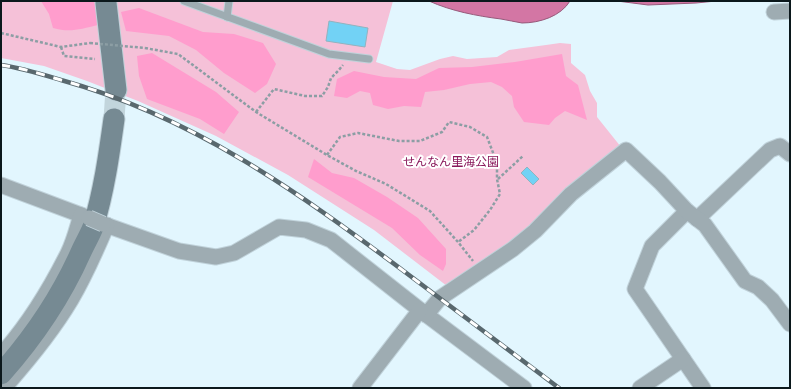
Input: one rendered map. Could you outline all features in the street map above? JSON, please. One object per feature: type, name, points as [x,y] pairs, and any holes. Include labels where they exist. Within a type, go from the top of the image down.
[{"type":"street","points":[[105,2],[116,90]]},
{"type":"street","points":[[774,12],[790,11]]},
{"type":"street","points":[[1,374],[21,352],[51,311],[74,268],[89,234],[107,172],[114,119]]},
{"type":"street","points":[[703,388],[635,289],[652,246],[770,150],[780,146],[790,154]]},
{"type":"street","points":[[364,386],[423,312],[440,298],[513,249],[535,231],[571,194],[626,150],[692,215],[705,224],[745,281],[758,287],[772,300],[790,324]]},
{"type":"street","points":[[1,185],[105,225],[179,251],[216,257],[234,253],[279,227],[306,230],[331,240],[524,388]]},
{"type":"street","points":[[1,355],[34,313],[54,279],[85,217]]},
{"type":"street","points":[[4,388],[28,361],[70,300],[90,263],[105,225]]},
{"type":"street","points":[[640,388],[683,359]]},
{"type":"lane","points":[[184,1],[329,54],[369,59]]},
{"type":"lane","points":[[227,17],[229,1]]},
{"type":"path","points":[[1,33],[61,46],[90,43],[145,48],[178,54],[256,112],[327,155],[356,171],[386,184],[430,210],[481,271]]},
{"type":"path","points":[[61,46],[64,56],[98,59]]},
{"type":"path","points":[[256,112],[274,89],[305,96],[322,96],[328,87],[331,78],[349,57]]},
{"type":"path","points":[[327,155],[340,137],[358,133],[399,141],[420,141],[442,132],[449,122],[470,127],[487,137],[498,163],[497,179],[500,194],[490,210],[474,230],[458,242]]},
{"type":"path","points":[[497,179],[523,156]]},
{"type":"green space","name":"せんなん里海公園","points":[[1,1],[393,1],[376,62],[397,69],[410,70],[453,56],[467,59],[497,57],[509,50],[560,43],[571,44],[571,63],[585,75],[590,91],[597,103],[597,117],[621,147],[521,236],[447,286],[374,230],[288,175],[216,136],[138,101],[87,81],[44,66],[1,58]]},
{"type":"shaded area","points":[[41,1],[94,1],[100,19],[98,25],[70,30],[53,28],[49,14]]},
{"type":"shaded area","points":[[429,1],[570,1],[556,15],[536,22],[522,23],[464,13]]},
{"type":"shaded area","points":[[617,1],[716,1],[648,5]]},
{"type":"shaded area","points":[[139,8],[203,32],[234,34],[263,43],[276,64],[267,84],[255,93],[224,73],[196,50],[169,36],[126,31],[121,12]]},
{"type":"shaded area","points":[[152,53],[216,92],[239,112],[224,134],[200,119],[147,99],[139,76],[137,56]]},
{"type":"shaded area","points":[[562,54],[566,76],[578,85],[587,120],[565,111],[555,118],[549,125],[524,122],[514,107],[512,96],[502,87],[491,82],[425,92],[421,107],[404,106],[388,109],[373,105],[370,93],[360,91],[347,98],[334,96],[337,79],[354,71],[384,77],[416,79],[439,68],[472,67]]},
{"type":"shaded area","points":[[314,159],[332,173],[354,178],[387,197],[418,218],[446,249],[446,264],[443,271],[420,255],[392,228],[308,177]]},
{"type":"building","points":[[329,21],[368,28],[365,47],[326,41]]},
{"type":"building","points":[[527,167],[539,179],[533,185],[521,173]]},
{"type":"tunnel","points":[[114,119],[116,90]]},
{"type":"railway","points":[[1,65],[39,73],[109,95],[155,114],[199,135],[242,160],[325,213],[559,388]]}]
